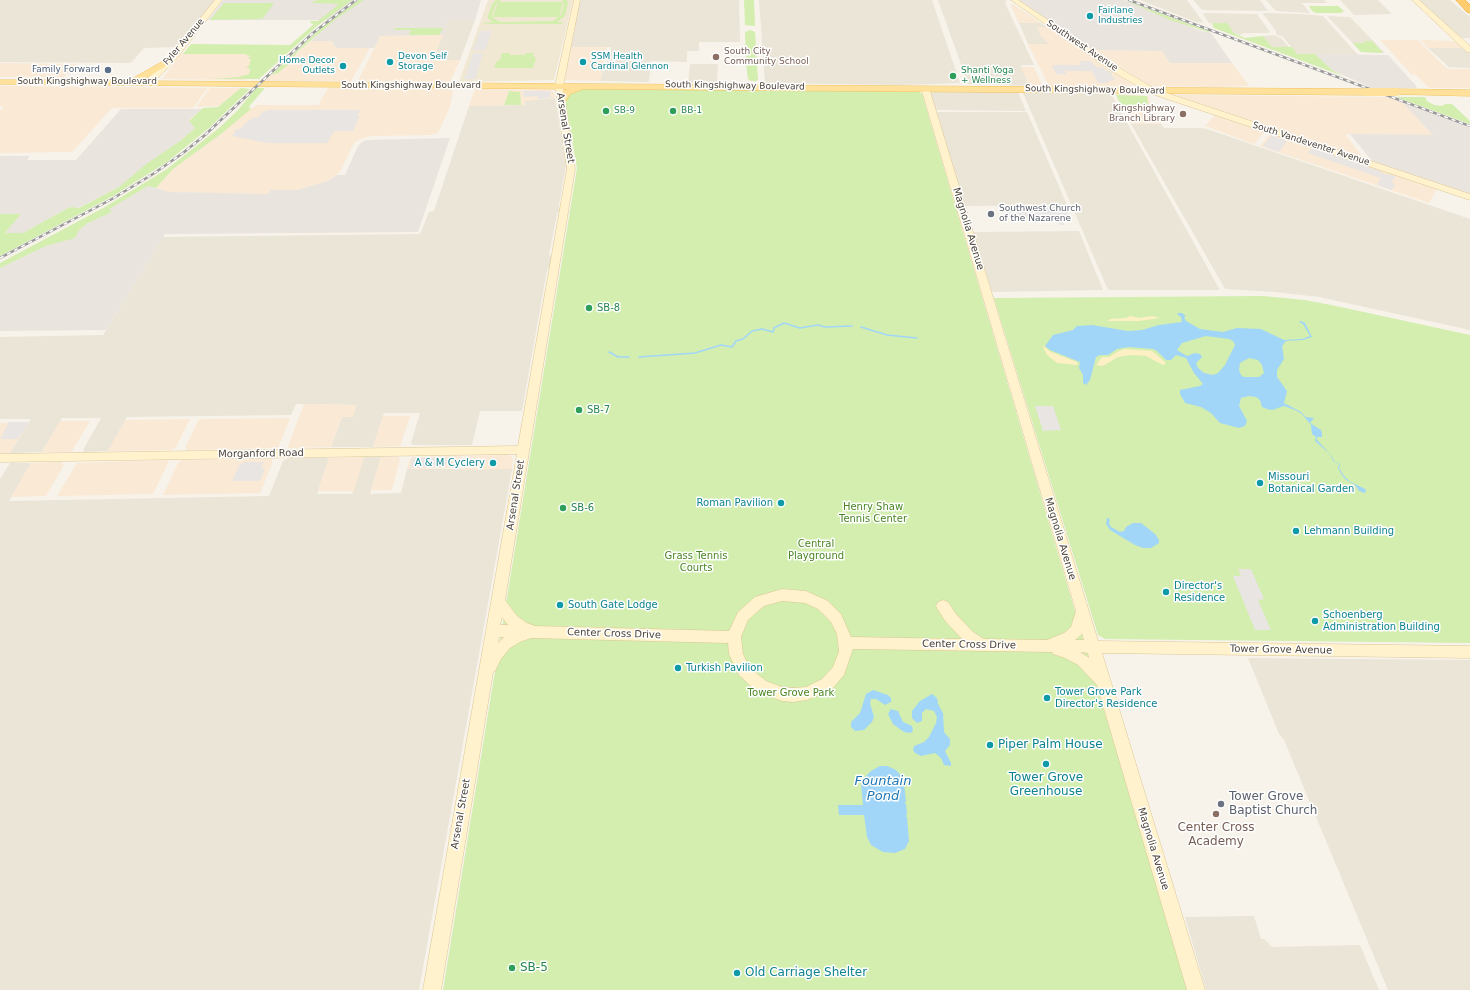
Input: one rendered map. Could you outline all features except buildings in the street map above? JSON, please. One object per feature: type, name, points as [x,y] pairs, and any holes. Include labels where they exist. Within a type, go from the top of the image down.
[{"type":"highway","points":[[1460,0],[1470,10]]},
{"type":"highway","points":[[1464,0],[1470,5]]},
{"type":"main road","points":[[131,83],[170,60]]},
{"type":"main road","name":"South Kingshighway Boulevard","points":[[0,82],[466,86],[587,85],[1470,93]]},
{"type":"main road","points":[[561,102],[564,95],[568,91],[587,85]]},
{"type":"street","name":"Fyler Avenue","points":[[148,83],[170,60],[219,0]]},
{"type":"street","name":"Arsenal Street","points":[[432,990],[571,169],[559,85],[576,0]]},
{"type":"street","name":"Southwest Avenue","points":[[1014,0],[1152,91]]},
{"type":"street","points":[[1415,0],[1470,50]]},
{"type":"street","name":"Magnolia Avenue","points":[[925,88],[1196,990]]},
{"type":"street","name":"South Vandeventer Avenue","points":[[1152,91],[1470,197]]},
{"type":"street","name":"Morganford Road","points":[[0,458],[523,450]]},
{"type":"street","points":[[792,595],[810,599],[826,608],[839,622],[843,630],[846,643],[845,655],[843,664],[839,671],[830,681],[812,692],[788,695],[766,689],[748,676],[739,663],[736,654],[734,637],[741,619],[752,606],[773,596],[792,595]]},
{"type":"street","points":[[498,602],[512,620],[523,628],[535,632]]},
{"type":"street","points":[[943,606],[951,618],[968,636],[983,646]]},
{"type":"street","points":[[1043,646],[1063,640],[1073,634],[1079,627],[1082,612]]},
{"type":"street","name":"Center Cross Drive","points":[[493,631],[734,637]]},
{"type":"street","points":[[484,679],[502,647],[516,637],[535,632]]},
{"type":"street","name":"Center Cross Drive","points":[[846,643],[1093,647]]},
{"type":"street","points":[[1043,646],[1075,656],[1091,668],[1104,684]]},
{"type":"street","name":"Tower Grove Avenue","points":[[1093,647],[1470,652]]},
{"type":"shaded area","points":[[0,0],[216,0],[177,47],[144,48],[132,62],[129,63],[0,62]]},
{"type":"shaded area","points":[[223,0],[481,0],[475,20],[448,20],[443,35],[380,36],[374,48],[336,48],[332,41],[311,41],[334,20],[208,20]]},
{"type":"shaded area","points":[[488,0],[573,0],[554,80],[459,82]]},
{"type":"shaded area","points":[[580,0],[739,0],[740,42],[699,42],[699,51],[687,51],[687,62],[651,61],[649,81],[647,82],[600,81],[604,63],[609,60],[611,47],[570,47]]},
{"type":"shaded area","points":[[759,0],[932,0],[960,83],[899,85],[765,83]]},
{"type":"shaded area","points":[[938,0],[1007,0],[1005,3],[1034,65],[1021,65],[1029,86],[968,84]]},
{"type":"shaded area","points":[[1018,0],[1124,0],[1201,31],[1211,33],[1232,63],[1170,63],[1162,51],[1093,50]]},
{"type":"shaded area","points":[[1140,0],[1187,0],[1203,22],[1196,22]]},
{"type":"shaded area","points":[[1193,0],[1260,0],[1268,11],[1202,10]]},
{"type":"shaded area","points":[[1266,0],[1324,0],[1327,3],[1299,3],[1303,4],[1310,13],[1276,11]]},
{"type":"shaded area","points":[[1340,0],[1378,0],[1392,14],[1354,15]]},
{"type":"shaded area","points":[[1418,0],[1450,0],[1470,17],[1470,38],[1461,38]]},
{"type":"shaded area","points":[[1010,4],[1013,4],[1041,23],[1019,23]]},
{"type":"shaded area","points":[[1203,14],[1257,14],[1270,32],[1244,33],[1240,35],[1234,33],[1227,23],[1209,23]]},
{"type":"shaded area","points":[[1263,14],[1323,16],[1358,55],[1297,54],[1283,37],[1276,34],[1276,31]]},
{"type":"shaded area","points":[[1328,17],[1350,17],[1385,53],[1361,52]]},
{"type":"shaded area","points":[[448,20],[475,20],[460,60],[433,60]]},
{"type":"shaded area","points":[[1019,23],[1041,23],[1047,27],[1037,27],[1041,36],[1050,44],[1028,44]]},
{"type":"shaded area","points":[[1037,27],[1047,27],[1132,86],[1049,86],[1028,44],[1049,44],[1041,36]]},
{"type":"shaded area","points":[[480,31],[492,31],[485,50],[473,50]]},
{"type":"shaded area","points":[[443,35],[433,60],[460,60],[450,82],[358,81],[380,36]]},
{"type":"shaded area","points":[[1274,35],[1281,38],[1289,47],[1272,47],[1262,36]]},
{"type":"shaded area","points":[[1380,40],[1418,40],[1447,69],[1470,69],[1470,88],[1429,88],[1415,74],[1412,75]]},
{"type":"shaded area","points":[[1421,40],[1454,41],[1463,48],[1428,48]]},
{"type":"shaded area","points":[[311,41],[332,41],[336,48],[370,48],[351,81],[264,81],[271,75],[278,73],[292,61],[296,53]]},
{"type":"shaded area","points":[[570,47],[607,47],[600,81],[564,80]]},
{"type":"shaded area","points":[[1428,48],[1463,48],[1470,54],[1470,68],[1449,67]]},
{"type":"shaded area","points":[[1093,50],[1163,51],[1170,63],[1232,63],[1249,86],[1151,86]]},
{"type":"shaded area","points":[[182,53],[264,53],[244,80],[162,79]]},
{"type":"shaded area","points":[[473,53],[483,53],[477,74],[475,79],[464,79],[468,74],[467,72]]},
{"type":"shaded area","points":[[1315,54],[1388,55],[1417,87],[1372,88],[1332,70]]},
{"type":"shaded area","points":[[1080,61],[1091,61],[1096,67],[1104,68],[1106,71],[1110,71],[1114,80],[1108,81],[1109,83],[1098,83],[1092,71],[1065,71],[1066,74],[1056,74],[1052,65],[1081,65]]},
{"type":"shaded area","points":[[0,63],[77,64],[64,77],[0,77]]},
{"type":"shaded area","points":[[690,64],[718,64],[717,83],[688,83]]},
{"type":"shaded area","points":[[1021,67],[1034,67],[1041,83],[1040,86],[1029,86]]},
{"type":"shaded area","points":[[0,86],[208,88],[193,108],[112,108],[72,152],[0,153],[0,111],[4,107],[0,106]]},
{"type":"shaded area","points":[[210,88],[241,88],[219,106],[196,107]]},
{"type":"shaded area","points":[[328,88],[450,89],[453,91],[450,107],[438,133],[431,135],[372,136],[360,139],[354,143],[340,172],[328,181],[297,190],[271,190],[268,194],[168,192],[156,188],[173,169],[221,134],[243,114],[257,105],[318,105]]},
{"type":"shaded area","points":[[477,89],[551,90],[553,91],[555,98],[525,101],[525,105],[469,106],[474,91]]},
{"type":"shaded area","points":[[523,91],[550,91],[551,98],[537,99],[538,96],[524,97]]},
{"type":"shaded area","points":[[934,91],[1018,92],[1026,111],[936,110],[930,93]]},
{"type":"shaded area","points":[[1023,93],[1111,94],[1220,290],[1108,290]]},
{"type":"shaded area","points":[[1116,94],[1149,96],[1151,107],[1161,124],[1131,124]]},
{"type":"shaded area","points":[[1175,95],[1387,97],[1403,103],[1433,135],[1345,134],[1364,159]]},
{"type":"shaded area","points":[[555,98],[566,165],[559,211],[557,214],[549,255],[552,257],[550,267],[547,270],[522,411],[480,411],[472,445],[412,445],[411,443],[420,413],[384,413],[373,447],[331,447],[342,417],[356,405],[296,404],[291,415],[127,417],[108,451],[85,452],[83,450],[101,418],[62,418],[42,452],[10,453],[31,419],[0,419],[0,337],[103,335],[163,237],[420,234],[429,212],[434,211],[469,106],[525,105],[524,101]]},
{"type":"shaded area","points":[[1403,103],[1470,128],[1470,194],[1373,162],[1350,134],[1433,135]]},
{"type":"shaded area","points":[[121,109],[202,109],[189,120],[195,128],[119,187],[78,208],[70,207],[23,233],[5,233],[21,214],[0,214],[0,156],[30,156],[27,160],[76,160]]},
{"type":"shaded area","points":[[360,110],[357,116],[360,116],[353,131],[334,131],[327,143],[267,143],[232,136],[237,129],[241,129],[245,123],[255,117],[259,117],[263,111]]},
{"type":"shaded area","points":[[936,112],[1027,112],[1067,205],[965,206]]},
{"type":"shaded area","points":[[1215,115],[1262,130],[1264,133],[1254,144],[1205,126]]},
{"type":"shaded area","points":[[1131,124],[1161,124],[1164,128],[1207,129],[1470,219],[1470,330],[1319,297],[1225,289]]},
{"type":"shaded area","points":[[1270,134],[1434,187],[1436,190],[1429,203],[1260,146]]},
{"type":"shaded area","points":[[1272,135],[1287,141],[1279,152],[1263,146]]},
{"type":"shaded area","points":[[450,138],[418,232],[165,234],[106,330],[0,331],[0,268],[46,246],[58,242],[88,223],[112,212],[108,209],[148,186],[169,192],[268,194],[271,190],[297,190],[328,181],[337,175],[345,175],[358,146],[367,140]]},
{"type":"shaded area","points":[[1311,149],[1315,149],[1380,171],[1384,174],[1396,176],[1391,182],[1395,184],[1392,190],[1377,185],[1381,178],[1308,153]]},
{"type":"shaded area","points":[[1060,206],[1061,208],[1066,208],[1070,217],[1066,217],[1068,222],[1063,222],[1065,225],[1060,225],[1056,220],[1050,218],[1008,217],[1005,207]]},
{"type":"shaded area","points":[[1079,231],[1103,290],[993,292],[973,232]]},
{"type":"shaded area","points":[[304,404],[357,405],[353,417],[342,417],[331,447],[289,448],[288,446]]},
{"type":"shaded area","points":[[1035,406],[1053,406],[1061,430],[1043,431]]},
{"type":"shaded area","points":[[383,416],[410,416],[400,446],[373,447]]},
{"type":"shaded area","points":[[290,418],[279,446],[276,448],[187,450],[185,448],[199,419]]},
{"type":"shaded area","points":[[190,419],[176,447],[172,450],[108,451],[125,420]]},
{"type":"shaded area","points":[[60,421],[90,421],[72,451],[42,452]]},
{"type":"shaded area","points":[[9,422],[29,422],[18,439],[0,439]]},
{"type":"shaded area","points":[[29,422],[10,453],[0,453],[0,423]]},
{"type":"shaded area","points":[[508,455],[513,458],[512,469],[462,470],[465,456]]},
{"type":"shaded area","points":[[461,456],[458,468],[407,469],[410,459],[413,457]]},
{"type":"shaded area","points":[[364,457],[381,457],[370,494],[401,493],[407,469],[512,469],[419,990],[0,990],[0,479],[10,463],[31,463],[9,501],[269,496],[283,461],[288,458],[329,458],[317,494],[352,494]]},
{"type":"shaded area","points":[[364,457],[354,491],[318,491],[329,458]]},
{"type":"shaded area","points":[[381,457],[398,457],[400,459],[392,490],[371,490]]},
{"type":"shaded area","points":[[412,458],[447,458],[445,467],[410,468]]},
{"type":"shaded area","points":[[272,459],[272,464],[260,493],[163,495],[178,463],[182,460]]},
{"type":"shaded area","points":[[168,461],[168,463],[153,494],[57,496],[77,463]]},
{"type":"shaded area","points":[[61,462],[64,465],[46,496],[11,497],[31,463]]},
{"type":"shaded area","points":[[246,462],[264,462],[261,468],[265,469],[260,481],[232,481],[240,464]]},
{"type":"shaded area","points":[[1238,569],[1251,569],[1264,599],[1258,600],[1271,630],[1255,630],[1233,576],[1241,576]]},
{"type":"shaded area","points":[[1248,658],[1470,660],[1470,990],[1388,990],[1284,740],[1279,734]]},
{"type":"shaded area","points":[[1254,916],[1261,939],[1264,939],[1272,947],[1360,945],[1379,990],[1206,990],[1185,917]]},
{"type":"green space","points":[[318,0],[352,0],[317,26],[259,79],[212,79],[239,77],[249,74],[250,69],[246,67],[249,66],[251,59],[247,58],[252,56],[246,55],[247,54],[183,54],[191,44],[290,45],[314,24],[310,23],[311,21],[318,21],[339,4],[312,3]]},
{"type":"green space","points":[[359,0],[364,0],[336,19],[296,53],[292,61],[278,73],[271,75],[322,27]]},
{"type":"green space","points":[[496,0],[501,0],[496,4],[492,16],[500,22],[553,21],[561,15],[564,4],[562,0],[567,0],[568,3],[565,16],[557,22],[562,22],[562,24],[483,24],[493,22],[488,18],[488,15],[493,3]]},
{"type":"green space","points":[[744,0],[754,0],[755,26],[745,25]]},
{"type":"green space","points":[[1124,0],[1208,31],[1211,33],[1170,20]]},
{"type":"green space","points":[[498,2],[563,2],[559,17],[493,17]]},
{"type":"green space","points":[[224,3],[274,3],[263,18],[210,20]]},
{"type":"green space","points":[[1309,6],[1338,6],[1344,11],[1341,13],[1316,13],[1312,11]]},
{"type":"green space","points":[[1210,23],[1214,27],[1212,23],[1227,23],[1234,33],[1245,38],[1263,36],[1272,47],[1292,47],[1297,54],[1315,54],[1332,70],[1343,76],[1214,28]]},
{"type":"green space","points":[[395,28],[443,28],[439,35],[409,35],[411,30],[394,30]]},
{"type":"green space","points":[[750,30],[755,32],[757,63],[746,62],[745,32]]},
{"type":"green space","points":[[1364,41],[1372,41],[1383,53],[1361,52],[1353,43],[1365,43]]},
{"type":"green space","points":[[502,53],[510,53],[510,55],[525,55],[526,53],[534,53],[533,55],[536,58],[533,68],[494,68],[497,61],[500,60]]},
{"type":"green space","points":[[746,64],[757,65],[758,80],[751,81],[748,79]]},
{"type":"green space","points":[[241,88],[250,89],[209,128],[167,162],[113,196],[0,256],[0,214],[21,214],[5,233],[23,233],[70,207],[79,208],[119,187],[145,165],[180,141],[195,128],[189,121],[203,108],[218,107]]},
{"type":"green space","points":[[256,88],[265,88],[249,107],[251,109],[221,134],[173,169],[156,188],[148,186],[109,209],[112,212],[88,223],[79,230],[75,238],[46,246],[0,268],[0,263],[105,207],[167,169],[219,128],[238,110]]},
{"type":"green space","name":"Tower Grove Park","points":[[580,89],[918,91],[922,94],[1187,990],[443,990],[577,168],[565,99],[566,96]]},
{"type":"green space","points":[[509,91],[520,92],[521,105],[504,105]]},
{"type":"green space","points":[[1116,95],[1147,96],[1148,105],[1147,107],[1122,107]]},
{"type":"green space","points":[[1396,97],[1425,97],[1427,101],[1434,105],[1442,106],[1445,104],[1452,104],[1470,121],[1470,124]]},
{"type":"green space","name":"Missouri Botanical Garden","points":[[1263,296],[1305,300],[1470,335],[1470,643],[1105,639],[1098,635],[994,298]]},
{"type":"sand","points":[[1130,316],[1140,318],[1152,316],[1160,318],[1139,321],[1107,321],[1110,319],[1126,318]]},
{"type":"sand","points":[[1042,345],[1051,352],[1077,362],[1078,365],[1057,363],[1047,355]]},
{"type":"sand","points":[[1125,349],[1152,351],[1165,362],[1165,364],[1163,365],[1146,356],[1132,355],[1118,357],[1103,366],[1096,365],[1102,357],[1109,357]]},
{"type":"water","points":[[1182,313],[1186,316],[1184,317],[1186,321],[1200,329],[1223,332],[1237,328],[1261,329],[1284,340],[1302,339],[1310,336],[1303,324],[1299,322],[1301,321],[1305,323],[1312,337],[1303,340],[1286,341],[1282,346],[1284,359],[1277,370],[1277,377],[1287,391],[1284,403],[1301,412],[1306,417],[1314,418],[1310,423],[1321,430],[1322,433],[1322,437],[1317,437],[1317,440],[1331,455],[1334,461],[1340,464],[1339,468],[1344,476],[1349,481],[1365,489],[1365,493],[1359,491],[1355,485],[1346,480],[1338,468],[1339,464],[1333,461],[1330,454],[1315,441],[1316,437],[1312,434],[1311,425],[1302,414],[1295,410],[1284,406],[1272,410],[1267,409],[1262,407],[1260,400],[1256,397],[1249,396],[1241,398],[1239,406],[1247,421],[1245,426],[1239,428],[1220,423],[1211,413],[1201,407],[1185,403],[1180,394],[1180,390],[1203,384],[1194,373],[1186,358],[1176,355],[1171,360],[1166,360],[1153,349],[1129,347],[1117,349],[1108,355],[1100,355],[1096,357],[1090,380],[1086,385],[1083,383],[1083,375],[1079,368],[1080,362],[1050,350],[1045,346],[1053,335],[1073,330],[1077,326],[1092,325],[1128,331],[1142,330],[1159,325],[1182,322],[1181,317],[1177,314]],"holes":[[[1206,336],[1229,339],[1233,341],[1235,345],[1225,365],[1218,373],[1213,375],[1204,373],[1198,368],[1196,363],[1202,357],[1200,354],[1195,353],[1187,356],[1177,350],[1182,343]],[[1249,358],[1258,360],[1262,365],[1264,373],[1259,377],[1244,377],[1241,375],[1239,370],[1240,363]]]},
{"type":"water","points":[[1107,518],[1110,519],[1109,524],[1111,527],[1120,532],[1124,531],[1126,527],[1133,523],[1141,523],[1155,534],[1159,540],[1159,543],[1151,548],[1143,548],[1135,545],[1110,530],[1106,524]]},
{"type":"water","points":[[873,690],[888,695],[891,698],[891,702],[885,705],[876,699],[871,699],[870,703],[874,717],[872,722],[864,730],[855,731],[851,727],[851,722],[860,713],[866,694]]},
{"type":"water","points":[[932,694],[937,698],[938,704],[943,713],[944,732],[950,739],[950,745],[945,751],[951,766],[944,765],[941,758],[935,753],[921,756],[913,750],[914,746],[924,742],[929,737],[936,723],[937,717],[934,711],[926,709],[922,713],[922,721],[917,723],[912,718],[912,711],[920,701]]},
{"type":"water","points":[[891,709],[898,711],[903,722],[912,726],[913,730],[911,733],[904,732],[893,724],[888,714]]},
{"type":"water","name":"Fountain Pond","points":[[880,766],[887,766],[896,770],[904,783],[906,802],[904,802],[906,804],[907,815],[905,816],[907,817],[909,841],[905,849],[895,853],[883,852],[871,845],[867,837],[864,815],[839,815],[838,805],[863,805],[862,780],[871,771]]},
{"type":"waterway","points":[[639,357],[695,353],[721,345],[732,347],[736,341],[743,339],[752,331],[762,329],[773,332],[774,328],[784,323],[800,328],[818,325],[825,327],[852,326]]},
{"type":"waterway","points":[[861,327],[887,335],[917,338]]},
{"type":"waterway","points":[[609,352],[618,357],[629,357]]},
{"type":"railway","points":[[0,258],[112,199],[153,174],[183,153],[205,135],[313,33],[356,0]]},
{"type":"railway","points":[[1129,0],[1470,126]]},
{"type":"place","name":"Fairlane Industries","points":[[1090,16]]},
{"type":"place","name":"South City Community School","points":[[716,57]]},
{"type":"place","name":"Devon Self Storage","points":[[390,62]]},
{"type":"place","name":"SSM Health Cardinal Glennon","points":[[583,62]]},
{"type":"place","name":"Home Decor Outlets","points":[[343,66]]},
{"type":"place","name":"Family Forward","points":[[108,70]]},
{"type":"place","name":"Shanti Yoga + Wellness","points":[[953,76]]},
{"type":"place","name":"SB-9","points":[[606,111]]},
{"type":"place","name":"BB-1","points":[[673,111]]},
{"type":"place","name":"Kingshighway Branch Library","points":[[1183,114]]},
{"type":"place","name":"Southwest Church of the Nazarene","points":[[991,214]]},
{"type":"place","name":"SB-8","points":[[589,308]]},
{"type":"place","name":"SB-7","points":[[579,410]]},
{"type":"place","name":"A & M Cyclery","points":[[493,463]]},
{"type":"place","name":"Missouri Botanical Garden","points":[[1260,483]]},
{"type":"place","name":"Roman Pavilion","points":[[781,503]]},
{"type":"place","name":"SB-6","points":[[563,508]]},
{"type":"place","name":"Lehmann Building","points":[[1296,531]]},
{"type":"place","name":"Director's Residence","points":[[1166,592]]},
{"type":"place","name":"South Gate Lodge","points":[[560,605]]},
{"type":"place","name":"Schoenberg Administration Building","points":[[1315,621]]},
{"type":"place","name":"Turkish Pavilion","points":[[678,668]]},
{"type":"place","name":"Tower Grove Park Director's Residence","points":[[1047,698]]},
{"type":"place","name":"Piper Palm House","points":[[990,745]]},
{"type":"place","name":"Tower Grove Greenhouse","points":[[1046,764]]},
{"type":"place","name":"Tower Grove Baptist Church","points":[[1221,804]]},
{"type":"place","name":"Center Cross Academy","points":[[1216,814]]},
{"type":"place","name":"SB-5","points":[[512,968]]},
{"type":"place","name":"Old Carriage Shelter","points":[[737,973]]},
{"type":"park label","name":"Henry Shaw Tennis Center","points":[[873,512]]},
{"type":"park label","name":"Central Playground","points":[[816,550]]},
{"type":"park label","name":"Grass Tennis Courts","points":[[696,562]]}]
